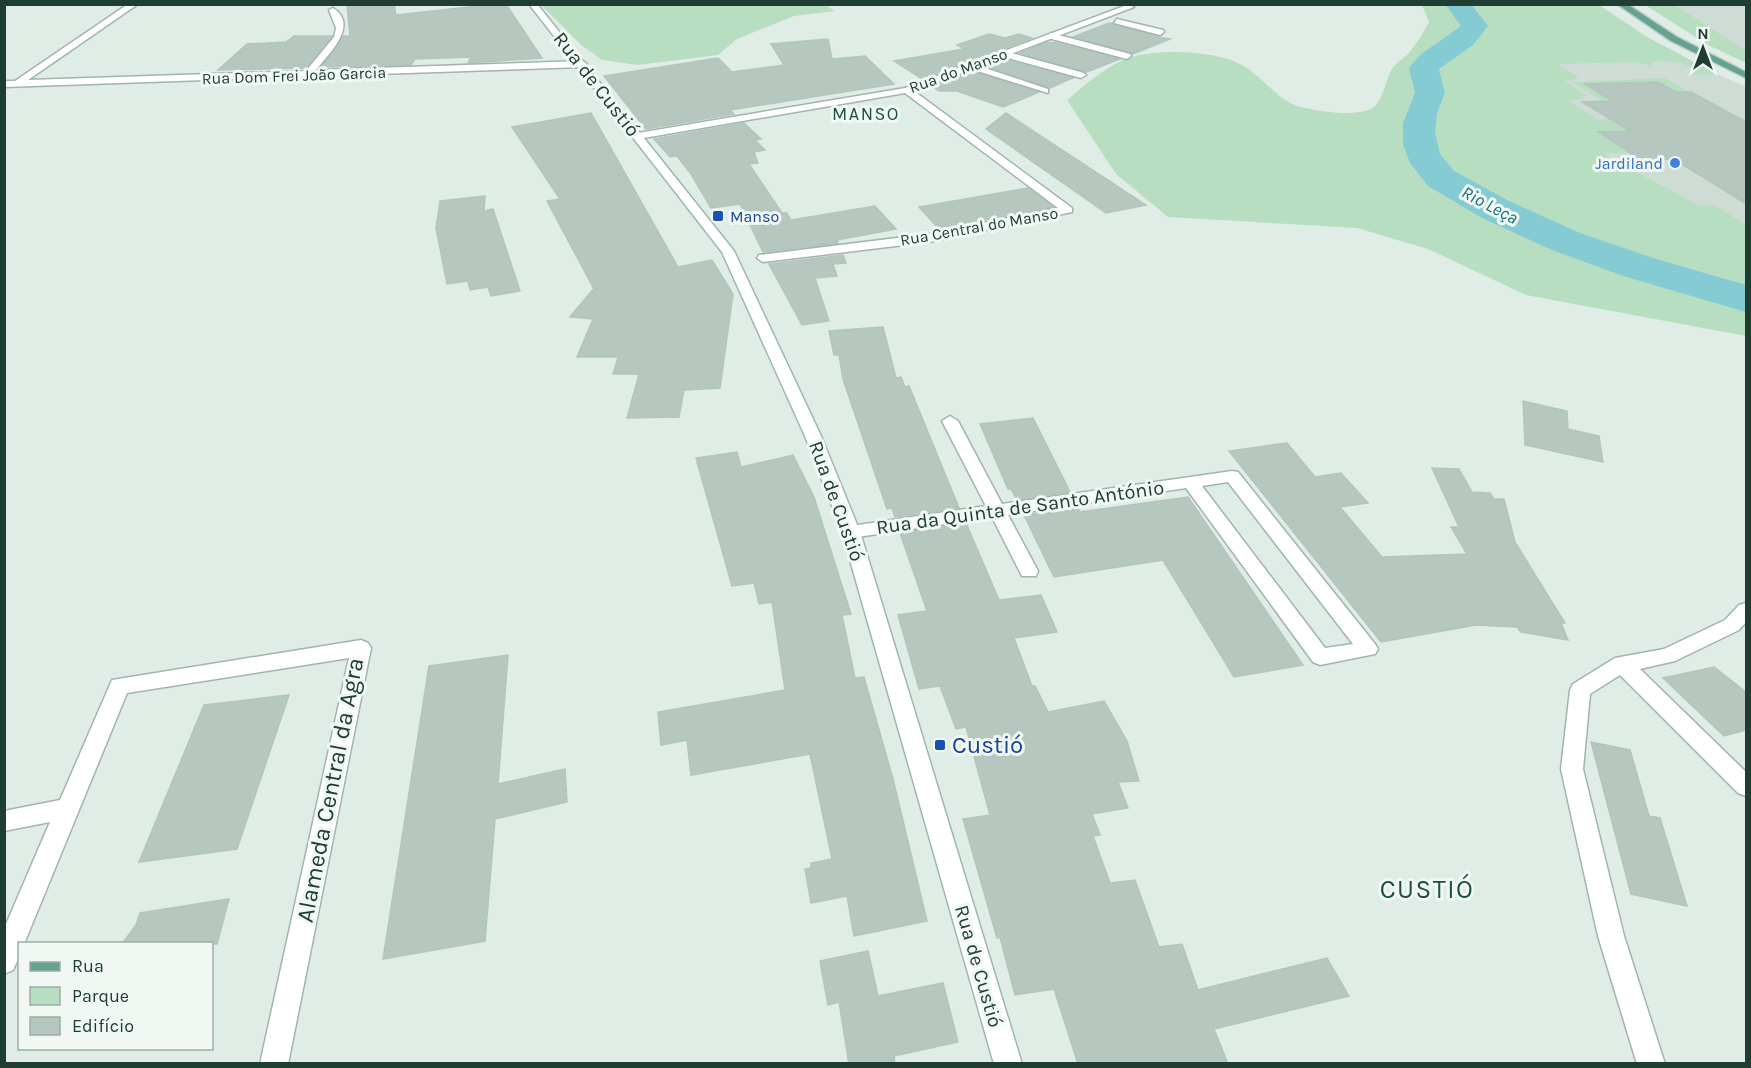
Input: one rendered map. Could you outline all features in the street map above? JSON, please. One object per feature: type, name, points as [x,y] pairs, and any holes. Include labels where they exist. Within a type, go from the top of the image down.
[{"type":"main road","points":[[1621,4],[1682,44],[1746,75]]},
{"type":"street","points":[[17,84],[134,4]]},
{"type":"street","name":"Rua de Custió","points":[[533,4],[583,64],[728,251],[813,436],[851,532],[1008,1064]]},
{"type":"street","name":"Rua do Manso","points":[[638,136],[907,90],[1130,7]]},
{"type":"street","points":[[308,74],[338,37],[340,28],[333,10]]},
{"type":"street","points":[[1104,18],[1160,32]]},
{"type":"street","points":[[1051,36],[1127,56]]},
{"type":"street","points":[[1004,54],[1081,75]]},
{"type":"street","name":"Rua Dom Frei João Garcia","points":[[4,84],[583,64]]},
{"type":"street","points":[[972,66],[983,72],[1045,91]]},
{"type":"street","name":"Rua Central do Manso","points":[[763,258],[929,238],[1068,210],[907,90]]},
{"type":"street","points":[[950,421],[1029,571]]},
{"type":"street","name":"Rua da Quinta de Santo António","points":[[851,532],[999,511],[1190,482],[1232,476],[1368,649],[1320,657],[1190,482]]},
{"type":"street","points":[[1651,1064],[1611,936],[1572,769],[1580,690],[1622,664],[1668,656],[1732,625],[1746,610]]},
{"type":"street","name":"Alameda Central da Agra","points":[[68,808],[119,686],[361,648],[274,1064]]},
{"type":"street","points":[[1622,664],[1746,786]]},
{"type":"street","points":[[4,821],[68,808]]},
{"type":"street","points":[[4,961],[68,808]]},
{"type":"shaded area","points":[[1656,5],[1746,5],[1746,58]]},
{"type":"shaded area","name":"Jardiland","points":[[1688,61],[1746,87],[1746,239],[1568,143],[1525,62]]},
{"type":"green space","points":[[824,4],[835,11],[794,16],[737,39],[718,55],[638,65],[602,60],[581,45],[541,5]]},
{"type":"green space","points":[[1422,5],[1599,5],[1649,38],[1717,74],[1693,75],[1697,71],[1692,68],[1669,62],[1652,62],[1650,66],[1638,62],[1557,64],[1579,78],[1565,81],[1587,96],[1581,96],[1584,99],[1567,100],[1598,120],[1611,119],[1630,131],[1599,132],[1629,152],[1603,154],[1700,206],[1715,205],[1746,225],[1746,336],[1526,295],[1428,249],[1357,228],[1168,217],[1116,174],[1067,100],[1101,73],[1123,60],[1149,54],[1182,52],[1214,56],[1240,64],[1295,105],[1336,113],[1368,110],[1378,102],[1392,69],[1409,53],[1429,22]]},
{"type":"green space","points":[[1645,5],[1675,5],[1746,51],[1746,63],[1710,46]]},
{"type":"green space","points":[[1664,78],[1691,92],[1586,84],[1612,101],[1602,101],[1572,82]]},
{"type":"building","points":[[394,4],[396,15],[469,7],[468,4],[506,4],[542,58],[468,63],[471,57],[415,59],[411,65],[321,67],[343,36],[350,36],[347,6]]},
{"type":"building","points":[[1109,23],[1170,39],[1133,54],[1073,37]]},
{"type":"building","points":[[989,34],[1005,38],[1019,34],[1032,38],[922,79],[894,61],[964,49],[957,45]]},
{"type":"building","points":[[294,36],[332,36],[306,68],[218,70],[247,44],[286,42]]},
{"type":"building","points":[[828,39],[832,59],[865,56],[894,84],[730,110],[734,114],[646,129],[604,76],[718,58],[732,72],[784,65],[771,44]]},
{"type":"building","points":[[1047,42],[1120,59],[1087,72],[1020,53]]},
{"type":"building","points":[[1004,59],[1073,78],[1050,88],[986,66]]},
{"type":"building","points":[[971,71],[1039,92],[1003,107],[957,91],[939,91],[932,86]]},
{"type":"building","points":[[1658,82],[1676,92],[1691,92],[1746,122],[1746,204],[1674,159],[1641,160],[1598,132],[1630,131],[1582,102],[1612,101],[1585,84]]},
{"type":"building","points":[[591,113],[678,267],[712,260],[733,294],[720,388],[684,390],[679,417],[627,418],[639,374],[613,374],[618,357],[577,357],[593,319],[570,317],[596,286],[593,287],[547,201],[560,199],[512,127]]},
{"type":"building","points":[[1006,113],[1146,205],[1106,213],[986,129]]},
{"type":"building","points":[[744,123],[761,139],[755,140],[765,150],[754,152],[758,163],[749,164],[782,213],[787,213],[791,220],[875,206],[896,229],[837,240],[838,243],[763,252],[740,204],[711,208],[691,174],[677,156],[670,157],[654,139]]},
{"type":"building","points":[[1028,188],[1053,207],[939,229],[919,207]]},
{"type":"building","points":[[485,196],[484,211],[493,209],[520,291],[491,296],[488,287],[470,290],[468,281],[447,284],[436,228],[440,201]]},
{"type":"building","points":[[843,255],[846,263],[833,264],[837,276],[815,278],[829,321],[802,325],[769,264]]},
{"type":"building","points":[[883,327],[896,378],[901,377],[905,387],[909,386],[959,508],[895,517],[892,508],[887,509],[843,379],[839,355],[834,355],[829,331]]},
{"type":"building","points":[[1523,401],[1567,411],[1568,429],[1599,436],[1603,462],[1525,445]]},
{"type":"building","points":[[1033,418],[1070,492],[1017,500],[1011,489],[1008,489],[980,424]]},
{"type":"building","points":[[1287,443],[1315,477],[1341,473],[1368,503],[1340,507],[1382,557],[1467,554],[1451,527],[1459,527],[1432,468],[1459,469],[1472,492],[1490,493],[1494,499],[1504,499],[1515,542],[1565,623],[1561,623],[1568,640],[1521,632],[1517,627],[1476,625],[1381,642],[1229,451]]},
{"type":"building","points":[[737,452],[741,467],[793,455],[814,497],[851,614],[842,615],[855,678],[864,677],[893,779],[927,921],[854,936],[847,896],[811,903],[805,869],[811,868],[811,863],[832,859],[810,754],[691,775],[687,740],[661,745],[658,712],[785,690],[772,602],[759,604],[754,583],[732,586],[696,458]]},
{"type":"building","points":[[1188,497],[1303,665],[1234,677],[1163,560],[1054,577],[1024,515],[1077,507],[1080,512]]},
{"type":"building","points":[[966,523],[999,600],[1041,595],[1057,632],[1014,638],[1032,686],[1035,686],[1048,712],[1104,701],[1127,741],[1139,781],[1118,782],[1128,808],[1092,814],[1100,835],[1093,836],[1110,883],[1135,880],[1159,947],[1182,944],[1198,990],[1327,958],[1349,996],[1214,1029],[1228,1064],[1078,1064],[1054,989],[1015,995],[1000,937],[997,938],[963,819],[990,815],[966,727],[956,729],[940,686],[919,689],[898,615],[927,611],[900,533]]},
{"type":"building","points":[[508,655],[498,784],[565,769],[567,802],[495,819],[485,941],[383,959],[429,666]]},
{"type":"building","points":[[1714,667],[1746,692],[1746,730],[1724,736],[1663,678]]},
{"type":"building","points":[[289,695],[237,849],[139,862],[204,705]]},
{"type":"building","points":[[1591,742],[1630,750],[1649,816],[1660,818],[1687,906],[1631,894]]},
{"type":"building","points":[[229,899],[217,944],[213,942],[123,942],[136,925],[140,913]]},
{"type":"building","points":[[868,951],[878,996],[943,983],[958,1042],[894,1056],[895,1064],[849,1064],[839,1002],[828,1005],[820,961]]},
{"type":"waterway","name":"Rio Leça","points":[[1457,4],[1475,26],[1463,39],[1436,56],[1424,68],[1430,93],[1419,123],[1420,144],[1428,163],[1438,176],[1497,210],[1566,242],[1638,267],[1746,299]]},
{"type":"place","name":"Jardiland","points":[[1675,163]]},
{"type":"place","name":"Manso","points":[[718,216]]},
{"type":"place","name":"Custió","points":[[940,745]]},
{"type":"district","name":"MANSO","points":[[866,114]]},
{"type":"district","name":"CUSTIÓ","points":[[1427,889]]}]
